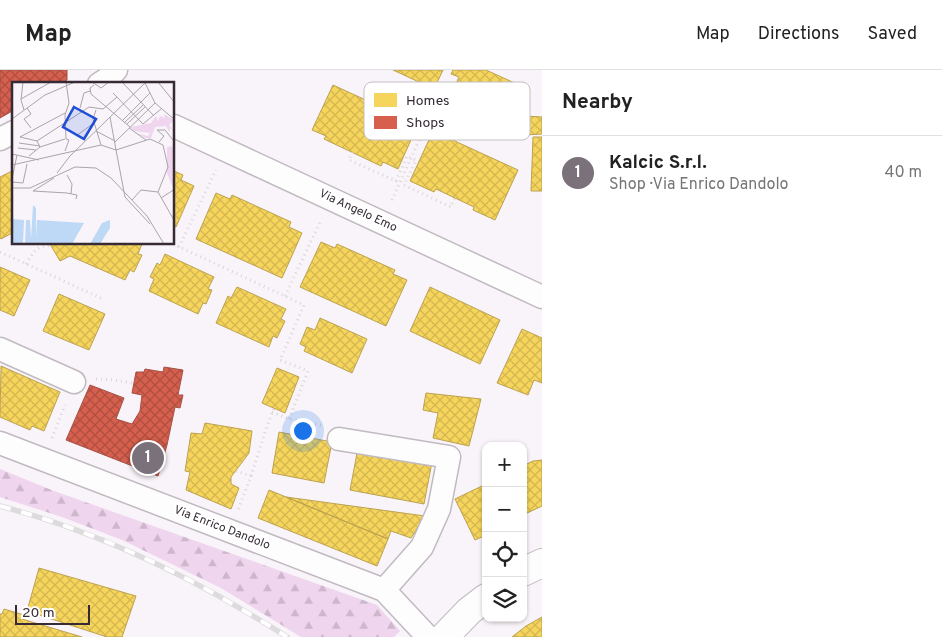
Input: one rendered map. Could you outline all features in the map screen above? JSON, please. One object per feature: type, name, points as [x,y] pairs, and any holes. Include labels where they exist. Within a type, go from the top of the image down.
[{"type":"main road","points":[[527,570],[542,563]]},
{"type":"main road","points":[[444,637],[482,601]]},
{"type":"street","name":"Via Angelo Emo","points":[[175,126],[542,297]]},
{"type":"street","points":[[0,140],[12,133]]},
{"type":"street","points":[[0,350],[74,382]]},
{"type":"street","points":[[339,439],[449,457],[439,509],[422,546],[384,590]]},
{"type":"street","name":"Via Enrico Dandolo","points":[[0,443],[384,590],[428,637]]},
{"type":"path","points":[[391,200],[419,140]]},
{"type":"path","points":[[352,152],[349,160],[396,181],[407,156],[416,160],[404,185],[451,207],[455,198]]},
{"type":"path","points":[[179,247],[218,165]]},
{"type":"path","points":[[285,296],[323,215]]},
{"type":"path","points":[[26,264],[39,247],[45,245],[52,246]]},
{"type":"path","points":[[175,245],[304,305],[280,360],[308,372],[289,419]]},
{"type":"path","points":[[0,252],[103,299]]},
{"type":"path","points":[[43,460],[74,382],[93,379],[133,382]]},
{"type":"path","points":[[230,531],[273,410],[289,419],[341,429],[339,439]]},
{"type":"path","points":[[236,471],[251,476]]},
{"type":"green space","points":[[0,469],[54,491],[377,605],[400,631],[394,637],[301,637],[221,588],[122,540],[62,517],[0,497]]},
{"type":"building: Homes","points":[[393,70],[443,70],[437,82],[419,82]]},
{"type":"building: Homes","points":[[453,70],[486,70],[512,82],[457,82],[459,77],[451,74]]},
{"type":"building: Homes","points":[[333,85],[364,99],[364,140],[411,140],[398,169],[383,162],[381,166],[324,139],[326,136],[312,130]]},
{"type":"building: Homes","points":[[530,116],[542,117],[542,134],[530,135]]},
{"type":"building: Homes","points":[[533,137],[542,137],[542,191],[531,191]]},
{"type":"building: Homes","points":[[429,140],[453,140],[518,170],[495,220],[473,210],[474,207],[436,189],[434,192],[410,181]]},
{"type":"building: Homes","points":[[12,171],[12,233],[1,239],[0,238],[0,177]]},
{"type":"building: Homes","points":[[175,171],[183,175],[181,180],[194,186],[176,227]]},
{"type":"building: Homes","points":[[216,193],[230,199],[232,195],[291,222],[289,227],[302,233],[282,278],[196,239]]},
{"type":"building: Homes","points":[[321,242],[335,248],[337,244],[395,270],[393,274],[407,280],[386,326],[300,287]]},
{"type":"building: Homes","points":[[51,245],[142,245],[138,254],[142,255],[134,272],[130,270],[125,280],[70,256],[60,261]]},
{"type":"building: Homes","points":[[165,254],[214,277],[208,289],[212,290],[206,304],[203,303],[198,314],[149,291],[154,279],[150,277],[157,263],[160,265]]},
{"type":"building: Homes","points":[[0,267],[30,280],[14,316],[0,310]]},
{"type":"building: Homes","points":[[237,287],[286,309],[281,319],[285,321],[277,338],[273,336],[269,347],[216,323],[228,296],[231,298]]},
{"type":"building: Homes","points":[[430,287],[500,320],[480,364],[410,331]]},
{"type":"building: Homes","points":[[59,294],[105,314],[89,350],[43,331]]},
{"type":"building: Homes","points":[[320,318],[367,339],[352,373],[304,351],[306,347],[300,344],[307,327],[315,330]]},
{"type":"building: Homes","points":[[522,329],[542,338],[542,383],[534,380],[528,395],[497,383]]},
{"type":"building: Homes","points":[[1,366],[60,392],[44,431],[32,426],[30,430],[0,417]]},
{"type":"building: Homes","points":[[277,368],[299,377],[285,413],[262,403]]},
{"type":"building: Homes","points":[[426,393],[481,399],[469,446],[433,438],[438,413],[423,410]]},
{"type":"building: Homes","points":[[205,423],[252,431],[249,453],[231,477],[231,484],[239,488],[231,509],[186,490],[190,472],[185,471],[191,433],[202,434]]},
{"type":"building: Homes","points":[[279,432],[332,442],[324,483],[272,473]]},
{"type":"building: Homes","points":[[358,448],[432,462],[424,504],[350,490]]},
{"type":"building: Homes","points":[[542,460],[542,506],[527,513],[527,464]]},
{"type":"building: Homes","points":[[482,486],[482,537],[475,540],[455,499]]},
{"type":"building: Homes","points":[[269,490],[388,539],[377,566],[258,518]]},
{"type":"building: Homes","points":[[286,497],[425,516],[411,538],[391,531],[388,539]]},
{"type":"building: Homes","points":[[39,568],[136,596],[122,637],[107,637],[27,611]]},
{"type":"building: Homes","points":[[4,609],[24,615],[22,619],[82,637],[0,637],[0,614],[2,614]]},
{"type":"building: Homes","points":[[542,617],[542,637],[512,637],[526,626]]},
{"type":"building: Shops","points":[[0,70],[67,70],[67,80],[64,82],[12,82],[12,111],[0,118]]},
{"type":"building: Shops","points":[[164,367],[183,370],[178,395],[183,395],[180,408],[175,407],[158,476],[66,440],[90,385],[124,398],[116,419],[132,424],[140,411],[142,395],[132,393],[136,372],[144,372],[145,369],[163,372]]},
{"type":"railway","points":[[0,506],[65,526],[158,565],[218,596],[287,637]]},
{"type":"place","name":"Kalcic S.r.l.","points":[[148,458]]}]
